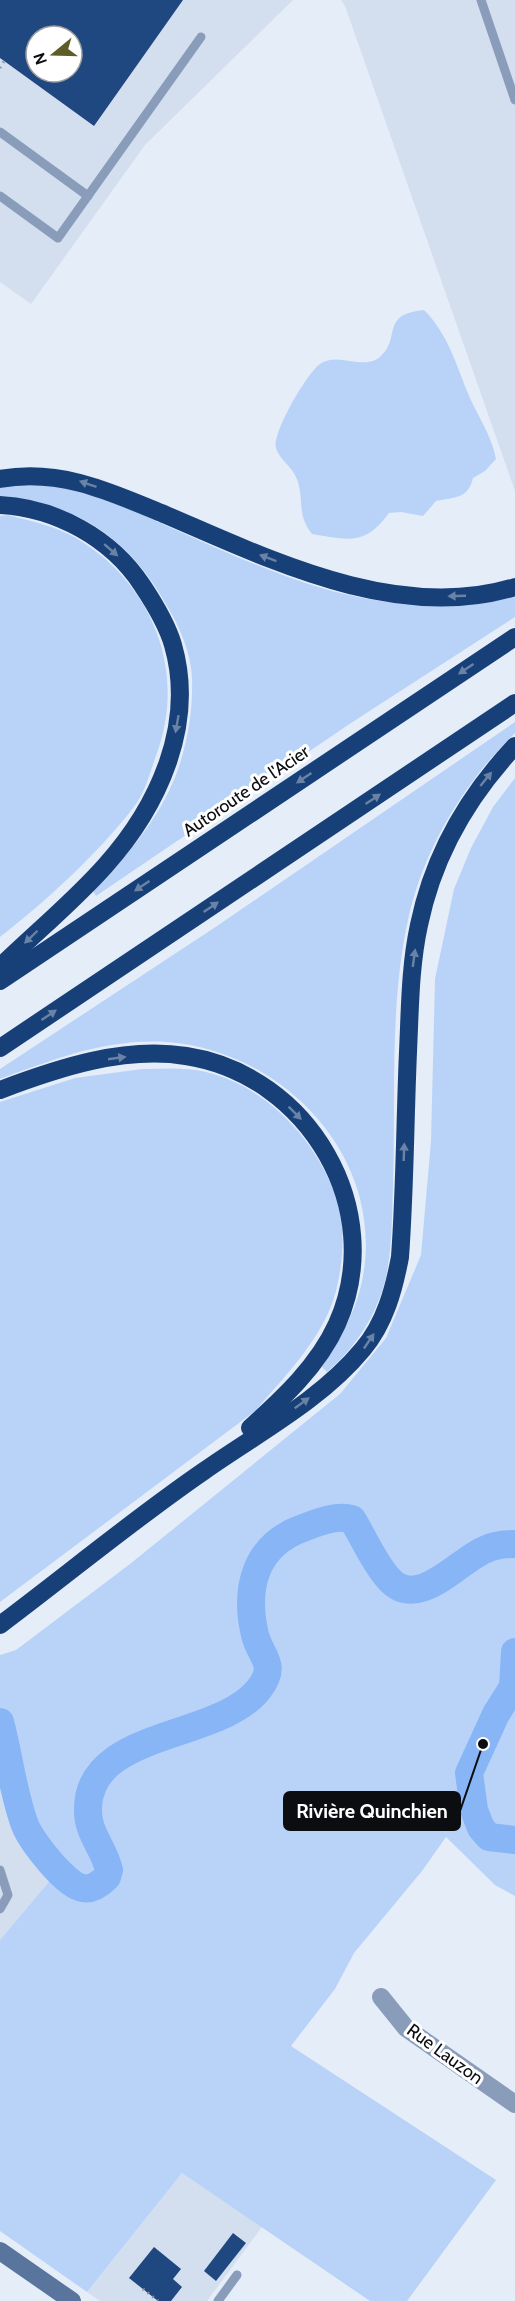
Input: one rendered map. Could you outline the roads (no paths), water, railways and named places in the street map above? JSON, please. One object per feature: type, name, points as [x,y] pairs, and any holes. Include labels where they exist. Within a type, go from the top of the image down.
[{"type":"highway","points":[[0,479],[30,475],[81,481],[276,562],[317,577],[354,586],[436,597],[484,594],[515,587]]},
{"type":"highway","points":[[0,505],[34,511],[75,526],[110,548],[126,564],[152,601],[173,644],[180,689],[179,715],[169,759],[161,782],[137,827],[89,884],[0,967]]},
{"type":"highway","name":"Autoroute de l'Acier","points":[[0,981],[515,637]]},
{"type":"highway","points":[[0,1048],[515,704]]},
{"type":"highway","points":[[0,1625],[202,1472],[283,1417],[336,1377],[365,1347],[387,1307],[400,1257],[410,1005],[419,924],[429,891],[454,829],[484,782],[515,746]]},
{"type":"highway","points":[[0,1090],[49,1072],[122,1057],[164,1054],[208,1060],[253,1080],[279,1099],[306,1124],[334,1167],[347,1199],[354,1233],[350,1284],[336,1325],[324,1347],[298,1382],[202,1472]]},
{"type":"street","name":"Rue Lauzon","points":[[381,1997],[396,2018],[410,2031],[515,2104]]},
{"type":"street","points":[[0,2251],[72,2301]]},
{"type":"lane","points":[[481,0],[515,100]]},
{"type":"lane","points":[[0,196],[58,238],[201,37]]},
{"type":"lane","points":[[0,132],[88,196]]},
{"type":"lane","points":[[0,1870],[8,1895],[0,1909]]},
{"type":"lane","points":[[218,2301],[237,2275]]},
{"type":"waterway","points":[[0,1722],[17,1800],[25,1825],[50,1862],[68,1880],[83,1888],[93,1887],[107,1877],[109,1870],[93,1834],[88,1811],[93,1784],[108,1765],[131,1750],[240,1706],[259,1689],[265,1680],[268,1667],[255,1635],[251,1601],[257,1570],[274,1545],[303,1528],[334,1519],[352,1519],[373,1557],[388,1578],[399,1587],[411,1590],[437,1581],[488,1548],[515,1544]]},
{"type":"waterway","points":[[515,1652],[513,1687],[496,1714],[469,1773],[474,1810],[481,1828],[489,1837],[515,1840]]},
{"type":"place","name":"Rivière Quinchien","points":[[483,1744]]}]
